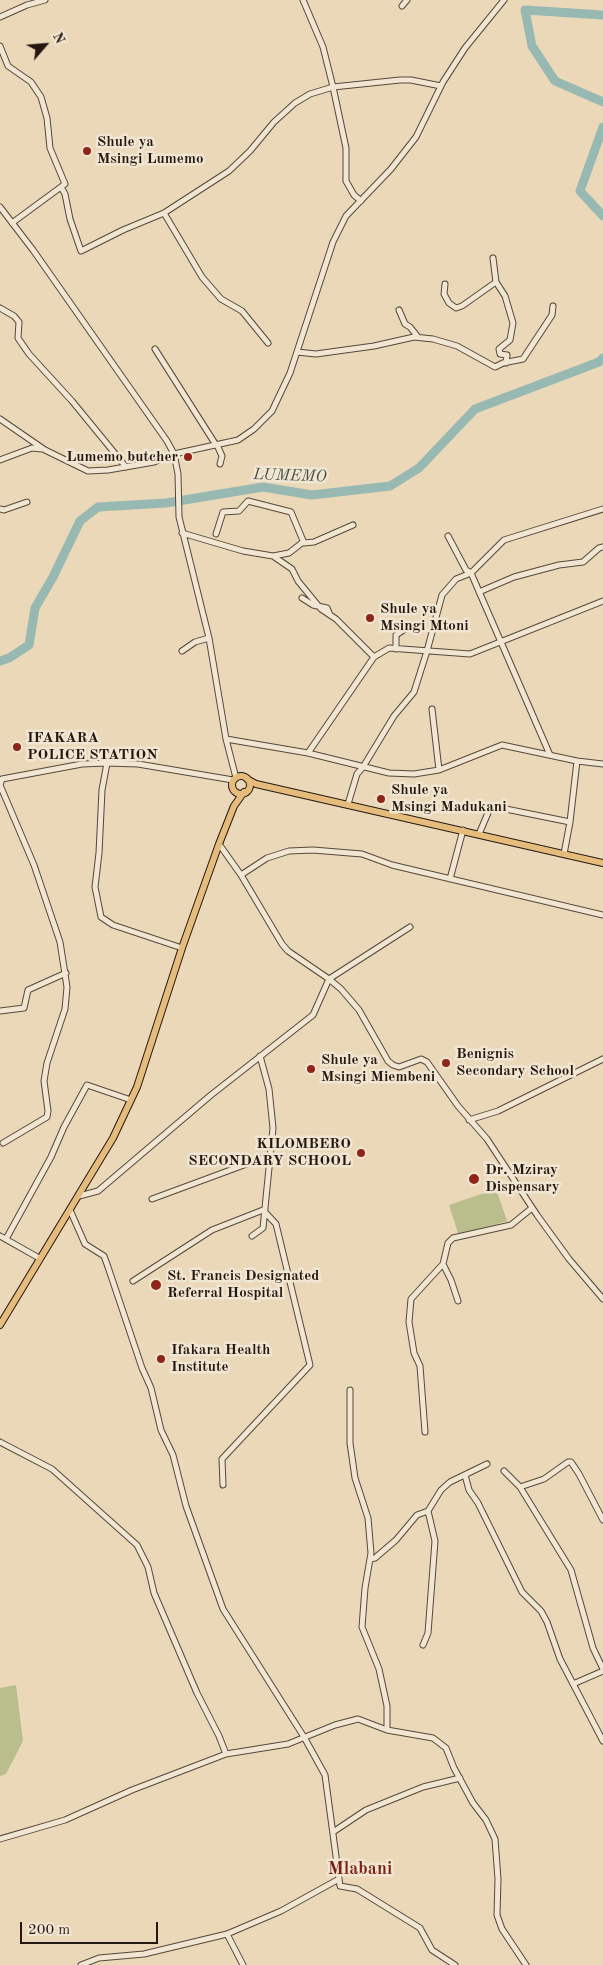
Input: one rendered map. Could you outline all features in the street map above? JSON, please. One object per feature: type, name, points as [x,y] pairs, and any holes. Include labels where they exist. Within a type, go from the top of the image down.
[{"type":"main road","points":[[234,806],[233,789],[235,779],[241,776],[261,784],[603,863]]},
{"type":"main road","points":[[0,1325],[114,1138],[137,1087],[182,948],[219,844],[234,806],[249,785],[247,779]]},
{"type":"main road","points":[[233,789],[238,793],[261,784]]},
{"type":"street","points":[[0,17],[27,5],[45,0]]},
{"type":"street","points":[[303,0],[323,47],[333,88],[346,148],[346,181],[354,196],[361,200]]},
{"type":"street","points":[[402,6],[407,0]]},
{"type":"street","points":[[0,419],[43,449],[88,471],[154,462],[174,454],[238,440],[254,429],[272,411],[290,373],[333,242],[346,216],[391,169],[416,137],[441,86],[465,48],[504,0]]},
{"type":"street","points":[[0,46],[8,66],[31,82],[42,97],[47,118],[50,148],[65,184],[12,223]]},
{"type":"street","points":[[61,187],[65,194],[70,219],[81,251],[123,230],[164,213],[230,171],[250,151],[274,122],[295,103],[310,94],[333,88],[400,80],[441,86]]},
{"type":"street","points":[[0,207],[162,433],[174,454],[178,474],[179,517],[182,533],[209,638],[226,739],[235,779],[138,764],[107,763],[82,764],[1,779],[0,785],[34,865],[60,942],[68,987],[65,1009],[46,1063],[44,1081],[48,1111],[47,1118],[3,1143]]},
{"type":"street","points":[[164,213],[202,277],[221,299],[242,311],[268,343]]},
{"type":"street","points":[[493,258],[496,282],[506,296],[513,323],[510,340],[499,349],[500,354],[507,355],[506,363]]},
{"type":"street","points":[[445,284],[444,294],[456,308],[462,306],[496,282]]},
{"type":"street","points":[[297,352],[316,354],[374,346],[414,337],[433,339],[457,346],[495,367],[523,359],[552,315],[553,306]]},
{"type":"street","points":[[0,308],[14,316],[19,322],[18,338],[29,354],[72,401],[126,467]]},
{"type":"street","points":[[398,310],[405,324],[419,338]]},
{"type":"street","points":[[155,349],[216,445],[222,456],[220,464]]},
{"type":"street","points":[[0,460],[32,448],[43,449]]},
{"type":"street","points":[[216,534],[223,512],[239,511],[248,501],[291,512],[303,542]]},
{"type":"street","points":[[0,509],[4,510],[26,502]]},
{"type":"street","points":[[348,804],[357,774],[394,716],[414,692],[442,595],[456,579],[471,574],[504,540],[603,509]]},
{"type":"street","points":[[182,533],[243,551],[273,556],[289,553],[303,542],[314,542],[353,525]]},
{"type":"street","points":[[448,536],[466,570],[471,574],[550,755]]},
{"type":"street","points":[[479,592],[514,577],[583,562],[603,547]]},
{"type":"street","points":[[273,556],[292,569],[298,581],[318,605],[329,616],[336,619],[374,657]]},
{"type":"street","points":[[302,598],[312,605],[318,605]]},
{"type":"street","points":[[308,753],[374,657],[389,648],[470,654],[572,615],[603,601]]},
{"type":"street","points":[[396,649],[396,635],[408,627]]},
{"type":"street","points":[[182,651],[195,642],[209,638]]},
{"type":"street","points":[[432,709],[439,770]]},
{"type":"street","points":[[226,739],[308,753],[389,772],[406,773],[439,770],[502,745],[577,761],[603,764]]},
{"type":"street","points":[[564,854],[570,822],[577,761]]},
{"type":"street","points":[[107,763],[102,790],[95,887],[101,917],[113,926],[182,948]]},
{"type":"street","points":[[479,834],[491,806],[570,822]]},
{"type":"street","points":[[450,879],[463,830]]},
{"type":"street","points":[[219,844],[241,875],[282,944],[288,951],[341,989],[359,1010],[388,1061],[392,1065],[399,1067],[424,1060],[469,1120],[487,1139],[532,1208],[569,1259],[603,1299]]},
{"type":"street","points":[[241,875],[267,858],[289,851],[312,850],[362,854],[392,865],[603,915]]},
{"type":"street","points":[[80,1196],[98,1190],[312,1015],[329,979],[410,927]]},
{"type":"street","points":[[0,1011],[24,1008],[28,990],[66,973]]},
{"type":"street","points":[[252,1236],[263,1228],[274,1128],[269,1089],[260,1056]]},
{"type":"street","points":[[469,1120],[498,1111],[603,1059]]},
{"type":"street","points":[[40,1258],[3,1238],[51,1157],[64,1127],[87,1085],[131,1100]]},
{"type":"street","points":[[152,1199],[271,1155]]},
{"type":"street","points":[[425,1432],[420,1366],[414,1353],[409,1322],[410,1298],[443,1264],[448,1243],[453,1238],[511,1224],[532,1208]]},
{"type":"street","points":[[70,1210],[85,1244],[104,1256],[150,1388],[161,1430],[172,1456],[186,1506],[223,1609],[304,1737],[325,1775],[340,1886],[357,1889],[420,1928],[432,1950],[455,1965]]},
{"type":"street","points":[[133,1281],[212,1230],[264,1210]]},
{"type":"street","points":[[223,1485],[222,1459],[310,1365],[276,1224],[264,1210]]},
{"type":"street","points":[[443,1264],[458,1301]]},
{"type":"street","points":[[350,1390],[350,1443],[355,1478],[368,1518],[370,1559],[364,1588],[362,1627],[379,1669],[387,1706],[386,1730]]},
{"type":"street","points":[[0,1442],[52,1470],[138,1545],[148,1567],[154,1593],[197,1693],[226,1754]]},
{"type":"street","points":[[520,1487],[544,1479],[568,1462],[571,1462],[603,1520]]},
{"type":"street","points":[[370,1559],[375,1558],[396,1540],[417,1515],[428,1511],[441,1490],[450,1482],[487,1464]]},
{"type":"street","points":[[504,1471],[520,1487],[571,1570],[593,1648],[603,1670],[573,1684]]},
{"type":"street","points":[[465,1475],[469,1490],[478,1503],[522,1592],[541,1611],[547,1622],[560,1659],[603,1741]]},
{"type":"street","points":[[423,1645],[428,1633],[435,1541],[428,1511]]},
{"type":"street","points":[[0,1839],[65,1820],[132,1790],[226,1754],[288,1744],[335,1725],[358,1720],[386,1730],[433,1738],[446,1748],[460,1778],[495,1839],[498,1879],[497,1915],[502,1929],[526,1965]]},
{"type":"street","points":[[333,1832],[366,1810],[423,1788],[460,1778]]},
{"type":"street","points":[[81,1965],[99,1958],[144,1954],[227,1934],[281,1911],[339,1879]]},
{"type":"street","points":[[227,1934],[243,1965]]},
{"type":"green space","points":[[496,1189],[507,1221],[459,1236],[449,1205]]},
{"type":"green space","points":[[16,1685],[23,1741],[6,1774],[0,1776],[0,1688]]},
{"type":"waterway","name":"LUMEMO","points":[[603,15],[525,10],[532,46],[555,81],[603,102]]},
{"type":"waterway","name":"LUMEMO","points":[[603,127],[580,191],[603,216]]},
{"type":"waterway","name":"LUMEMO","points":[[0,661],[9,658],[29,645],[35,608],[53,577],[80,521],[98,507],[166,503],[263,487],[312,495],[390,486],[419,468],[475,409],[599,362],[603,358]]},
{"type":"place","name":"Shule ya Msingi Lumemo","points":[[87,151]]},
{"type":"place","name":"Lumemo butcher","points":[[188,457]]},
{"type":"place","name":"Shule ya Msingi Mtoni","points":[[370,618]]},
{"type":"place","name":"IFAKARA POLICE STATION","points":[[17,747]]},
{"type":"place","name":"Shule ya Msingi Madukani","points":[[381,799]]},
{"type":"place","name":"Benignis Secondary School","points":[[446,1063]]},
{"type":"place","name":"Shule ya Msingi Miembeni","points":[[311,1069]]},
{"type":"place","name":"KILOMBERO SECONDARY SCHOOL","points":[[361,1153]]},
{"type":"place","name":"Dr. Mziray Dispensary","points":[[474,1179]]},
{"type":"place","name":"St. Francis Designated Referral Hospital","points":[[156,1285]]},
{"type":"place","name":"Ifakara Health Institute","points":[[161,1359]]},
{"type":"district","name":"Mlabani","points":[[360,1869]]}]
